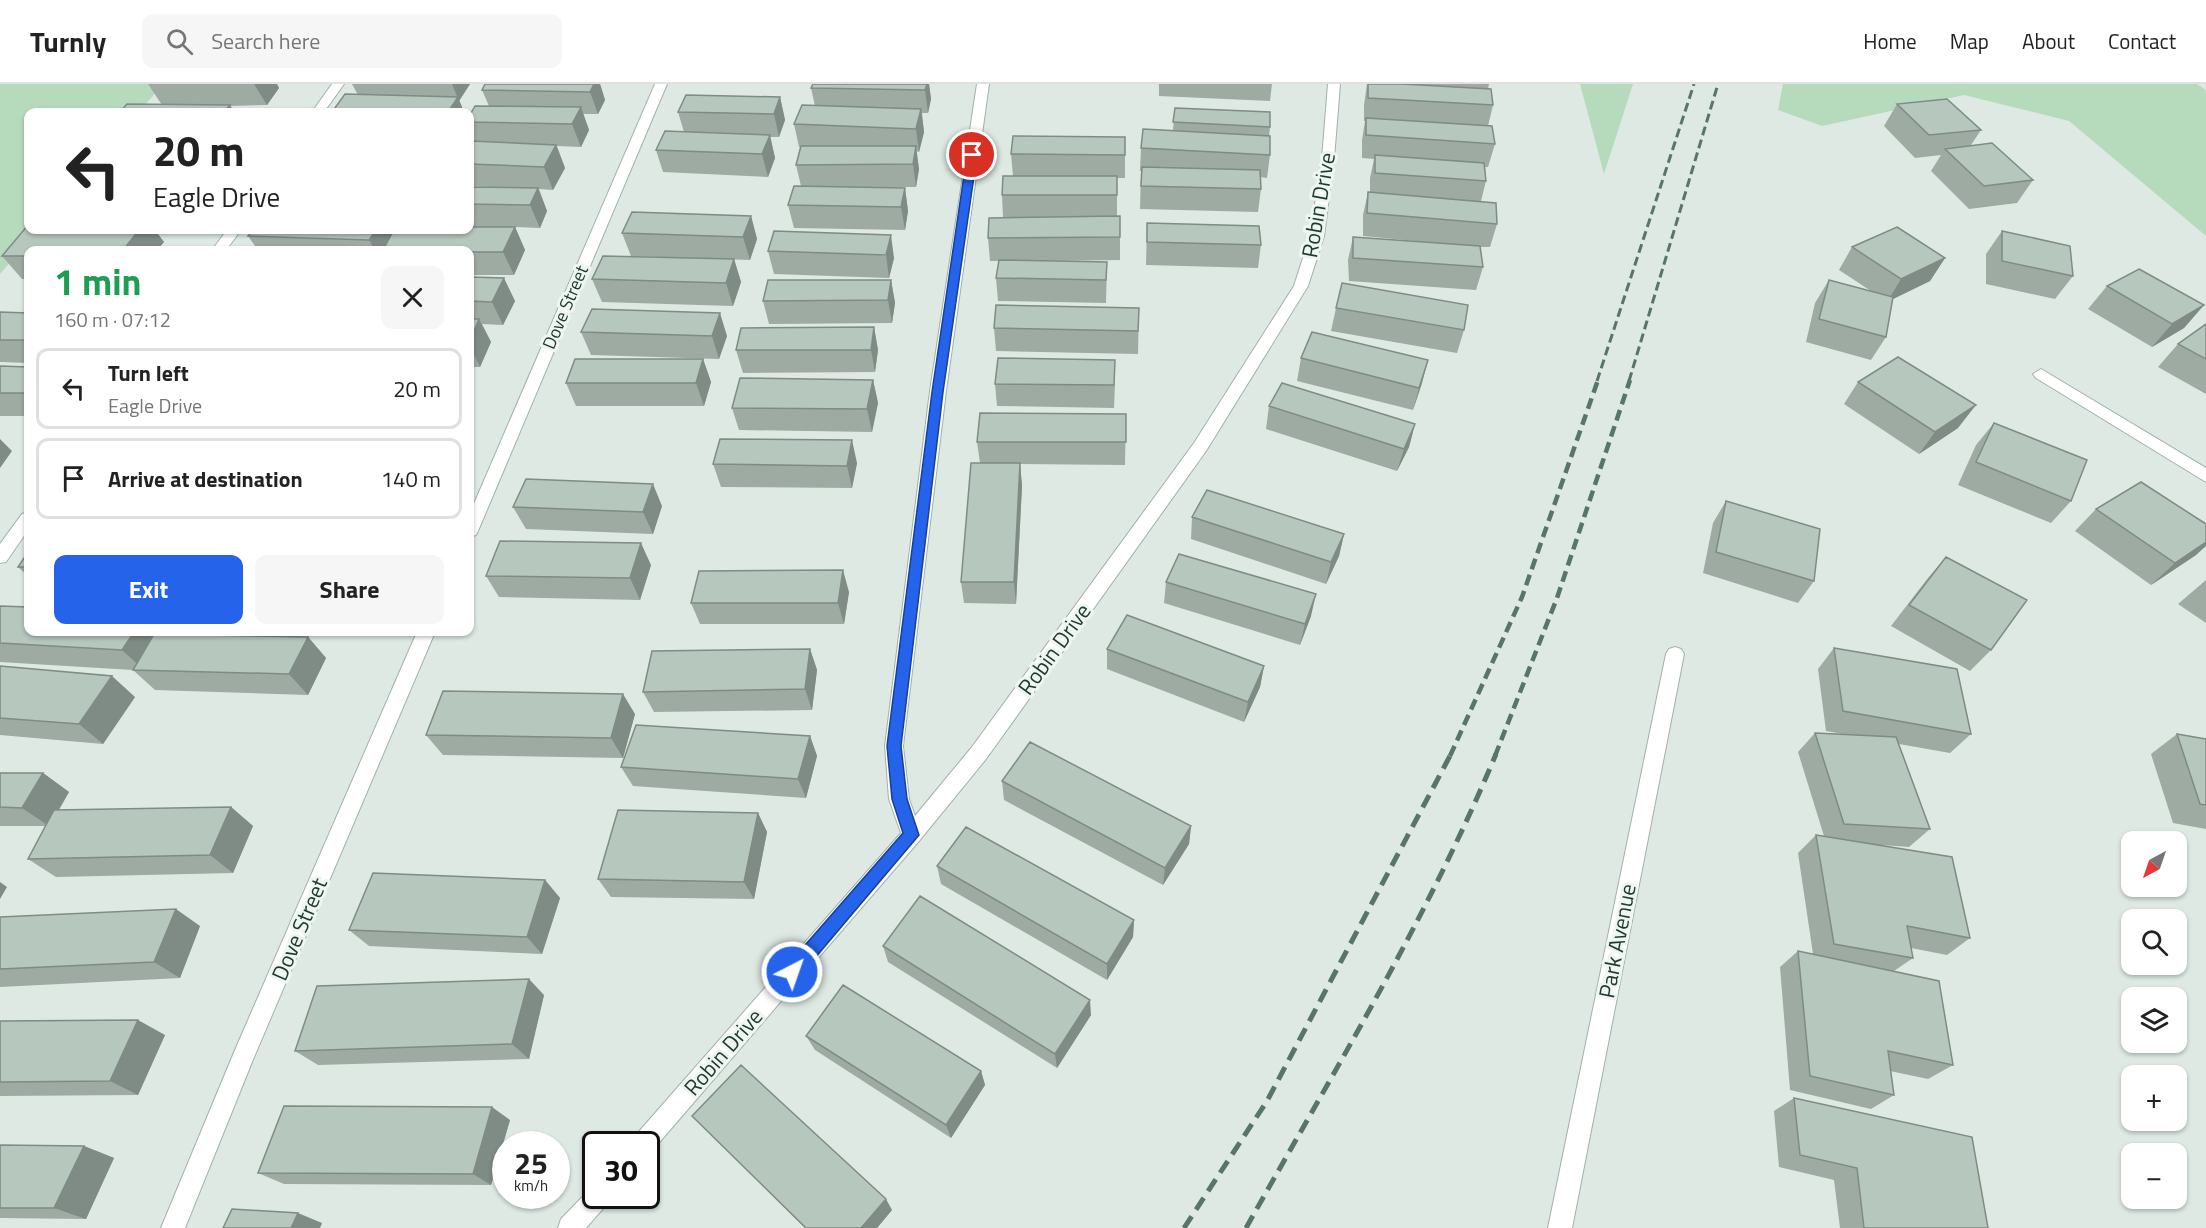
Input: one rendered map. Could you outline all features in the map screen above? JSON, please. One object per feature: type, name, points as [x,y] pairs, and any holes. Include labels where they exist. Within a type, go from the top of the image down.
[{"type":"street","points":[[321,108],[338,84]]},
{"type":"street","name":"Dove Street","points":[[474,522],[661,84]]},
{"type":"street","points":[[912,835],[899,799],[894,746],[938,392],[983,84]]},
{"type":"street","name":"Robin Drive","points":[[654,1131],[912,835],[979,753],[1200,447],[1300,286],[1317,236],[1328,159],[1334,84]]},
{"type":"street","points":[[2041,374],[2206,476]]},
{"type":"street","points":[[0,557],[24,524]]},
{"type":"street","name":"Dove Street","points":[[173,1228],[243,1058],[424,636]]},
{"type":"street","name":"Park Avenue","points":[[1560,1228],[1675,654]]},
{"type":"street","points":[[570,1228],[587,1209]]},
{"type":"green space","points":[[0,84],[163,84],[142,108],[24,108],[24,234],[35,234],[0,274]]},
{"type":"green space","points":[[1580,84],[1633,84],[1604,174]]},
{"type":"green space","points":[[1783,84],[2197,84],[2206,90],[2206,236],[2069,121],[1964,95],[1822,126],[1778,110]]},
{"type":"building","points":[[485,84],[594,84],[590,92],[482,90]]},
{"type":"building","points":[[813,84],[927,84],[925,90],[811,88]]},
{"type":"building","points":[[1368,84],[1491,89],[1493,105],[1368,98]]},
{"type":"building","points":[[345,94],[458,97],[451,108],[335,108]]},
{"type":"building","points":[[686,95],[780,97],[774,114],[678,112]]},
{"type":"building","points":[[1947,99],[1981,130],[1929,135],[1897,104]]},
{"type":"building","points":[[127,104],[230,105],[227,108],[124,108]]},
{"type":"building","points":[[802,105],[921,109],[916,129],[794,124]]},
{"type":"building","points":[[475,106],[581,107],[572,124],[474,122]]},
{"type":"building","points":[[1175,108],[1270,112],[1270,127],[1173,122]]},
{"type":"building","points":[[1366,118],[1492,126],[1495,144],[1366,135]]},
{"type":"building","points":[[1143,129],[1270,136],[1270,155],[1141,148]]},
{"type":"building","points":[[665,131],[770,135],[762,154],[656,150]]},
{"type":"building","points":[[1013,136],[1125,137],[1125,155],[1011,154]]},
{"type":"building","points":[[474,141],[556,145],[544,167],[474,164]]},
{"type":"building","points":[[1992,143],[2033,180],[1984,186],[1945,149]]},
{"type":"building","points":[[801,146],[916,146],[913,164],[796,165]]},
{"type":"building","points":[[1375,155],[1484,163],[1486,181],[1375,173]]},
{"type":"building","points":[[1142,167],[1260,170],[1261,189],[1141,186]]},
{"type":"building","points":[[1003,176],[1117,176],[1117,195],[1002,195]]},
{"type":"building","points":[[794,186],[905,188],[901,207],[788,205]]},
{"type":"building","points":[[474,187],[538,188],[530,205],[474,204]]},
{"type":"building","points":[[1368,192],[1496,203],[1497,224],[1367,213]]},
{"type":"building","points":[[632,212],[751,216],[743,237],[622,233]]},
{"type":"building","points":[[1120,216],[1120,237],[988,238],[989,218]]},
{"type":"building","points":[[1147,223],[1259,226],[1261,245],[1147,242]]},
{"type":"building","points":[[474,227],[515,227],[503,252],[474,252],[474,246],[385,246],[392,234],[474,234]]},
{"type":"building","points":[[1897,227],[1945,258],[1901,279],[1852,247]]},
{"type":"building","points":[[24,230],[24,234],[136,234],[126,246],[24,246],[24,256],[2,256]]},
{"type":"building","points":[[774,231],[891,235],[886,255],[768,251]]},
{"type":"building","points":[[2002,231],[2070,246],[2073,276],[2002,261]]},
{"type":"building","points":[[250,234],[373,234],[369,240],[248,236]]},
{"type":"building","points":[[1353,237],[1480,246],[1483,267],[1353,258]]},
{"type":"building","points":[[603,256],[734,259],[726,283],[592,279]]},
{"type":"building","points":[[999,260],[1107,262],[1106,280],[996,278]]},
{"type":"building","points":[[2139,269],[2204,305],[2172,324],[2107,286]]},
{"type":"building","points":[[474,277],[504,278],[492,302],[474,301]]},
{"type":"building","points":[[768,280],[891,280],[888,300],[763,301]]},
{"type":"building","points":[[1829,280],[1893,297],[1886,337],[1819,319]]},
{"type":"building","points":[[1342,283],[1468,305],[1464,330],[1336,308]]},
{"type":"building","points":[[996,305],[1139,308],[1138,331],[994,328]]},
{"type":"building","points":[[592,309],[720,313],[712,336],[581,332]]},
{"type":"building","points":[[0,312],[24,313],[24,340],[0,340]]},
{"type":"building","points":[[474,319],[479,319],[474,331]]},
{"type":"building","points":[[2206,324],[2206,359],[2178,344]]},
{"type":"building","points":[[874,327],[871,350],[736,350],[741,328]]},
{"type":"building","points":[[1312,332],[1428,360],[1419,388],[1301,358]]},
{"type":"building","points":[[1898,357],[1976,405],[1935,432],[1858,382]]},
{"type":"building","points":[[998,358],[1115,360],[1114,385],[995,384]]},
{"type":"building","points":[[575,359],[703,359],[696,383],[566,383]]},
{"type":"building","points":[[0,366],[24,367],[24,393],[0,393]]},
{"type":"building","points":[[740,378],[873,380],[867,409],[732,408]]},
{"type":"building","points":[[1282,383],[1415,424],[1404,449],[1269,406]]},
{"type":"building","points":[[980,413],[1126,414],[1126,442],[977,442]]},
{"type":"building","points":[[1994,423],[2087,460],[2071,501],[1976,462]]},
{"type":"building","points":[[720,439],[852,440],[847,466],[713,464]]},
{"type":"building","points":[[971,463],[1020,463],[1014,582],[961,582]]},
{"type":"building","points":[[526,479],[653,484],[643,512],[513,507]]},
{"type":"building","points":[[2141,482],[2206,524],[2206,542],[2175,563],[2096,509]]},
{"type":"building","points":[[1207,490],[1344,534],[1331,562],[1192,517]]},
{"type":"building","points":[[1726,501],[1820,529],[1814,581],[1716,552]]},
{"type":"building","points":[[500,541],[641,543],[630,578],[486,576]]},
{"type":"building","points":[[1179,554],[1316,594],[1305,624],[1166,582]]},
{"type":"building","points":[[1946,557],[2027,600],[1991,650],[1909,605]]},
{"type":"building","points":[[24,558],[24,567],[18,567]]},
{"type":"building","points":[[843,570],[838,603],[691,603],[699,571]]},
{"type":"building","points":[[0,606],[24,607],[24,636],[131,636],[122,650],[0,643]]},
{"type":"building","points":[[1127,615],[1264,666],[1248,702],[1107,649]]},
{"type":"building","points":[[153,636],[308,637],[289,674],[133,670]]},
{"type":"building","points":[[1834,648],[1957,669],[1971,734],[1843,711]]},
{"type":"building","points":[[810,649],[805,689],[643,692],[652,651]]},
{"type":"building","points":[[0,666],[112,676],[79,724],[0,718]]},
{"type":"building","points":[[443,691],[623,694],[611,738],[426,735]]},
{"type":"building","points":[[636,725],[810,736],[798,779],[621,767]]},
{"type":"building","points":[[1815,733],[1896,737],[1930,829],[1844,824]]},
{"type":"building","points":[[2177,734],[2206,739],[2206,805],[2200,804]]},
{"type":"building","points":[[1030,742],[1191,826],[1165,868],[1002,781]]},
{"type":"building","points":[[0,773],[43,773],[22,808],[0,807]]},
{"type":"building","points":[[231,807],[210,855],[28,859],[54,810]]},
{"type":"building","points":[[618,810],[758,813],[744,882],[598,879]]},
{"type":"building","points":[[966,827],[1134,920],[1107,964],[937,866]]},
{"type":"building","points":[[1816,835],[1952,857],[1970,938],[1907,926],[1913,958],[1834,944]]},
{"type":"building","points":[[373,873],[545,880],[527,937],[349,930]]},
{"type":"building","points":[[920,896],[1090,1000],[1055,1054],[883,946]]},
{"type":"building","points":[[176,909],[154,962],[0,969],[0,917]]},
{"type":"building","points":[[1798,951],[1939,981],[1953,1065],[1888,1051],[1894,1095],[1810,1076]]},
{"type":"building","points":[[529,979],[512,1044],[295,1051],[317,986]]},
{"type":"building","points":[[843,985],[981,1071],[946,1125],[806,1036]]},
{"type":"building","points":[[138,1020],[110,1081],[0,1082],[0,1021]]},
{"type":"building","points":[[741,1065],[886,1199],[861,1228],[806,1228],[692,1116]]},
{"type":"building","points":[[1794,1098],[1972,1137],[1988,1228],[1864,1228],[1857,1168],[1800,1155]]},
{"type":"building","points":[[284,1106],[492,1107],[473,1174],[258,1173]]},
{"type":"building","points":[[0,1145],[84,1146],[54,1208],[0,1208]]},
{"type":"building","points":[[232,1209],[298,1213],[291,1228],[223,1228]]},
{"type":"railway","points":[[1597,381],[1694,84]]},
{"type":"railway","points":[[1629,381],[1718,84]]},
{"type":"railway","points":[[1450,755],[1522,597],[1598,380]]},
{"type":"railway","points":[[1495,756],[1557,598],[1630,380]]},
{"type":"railway","points":[[1246,1228],[1410,936],[1496,754]]},
{"type":"railway","points":[[1184,1228],[1267,1101],[1450,755]]},
{"type":"route","points":[[792,972],[912,835],[899,799],[894,746],[938,392],[972,155]]}]
